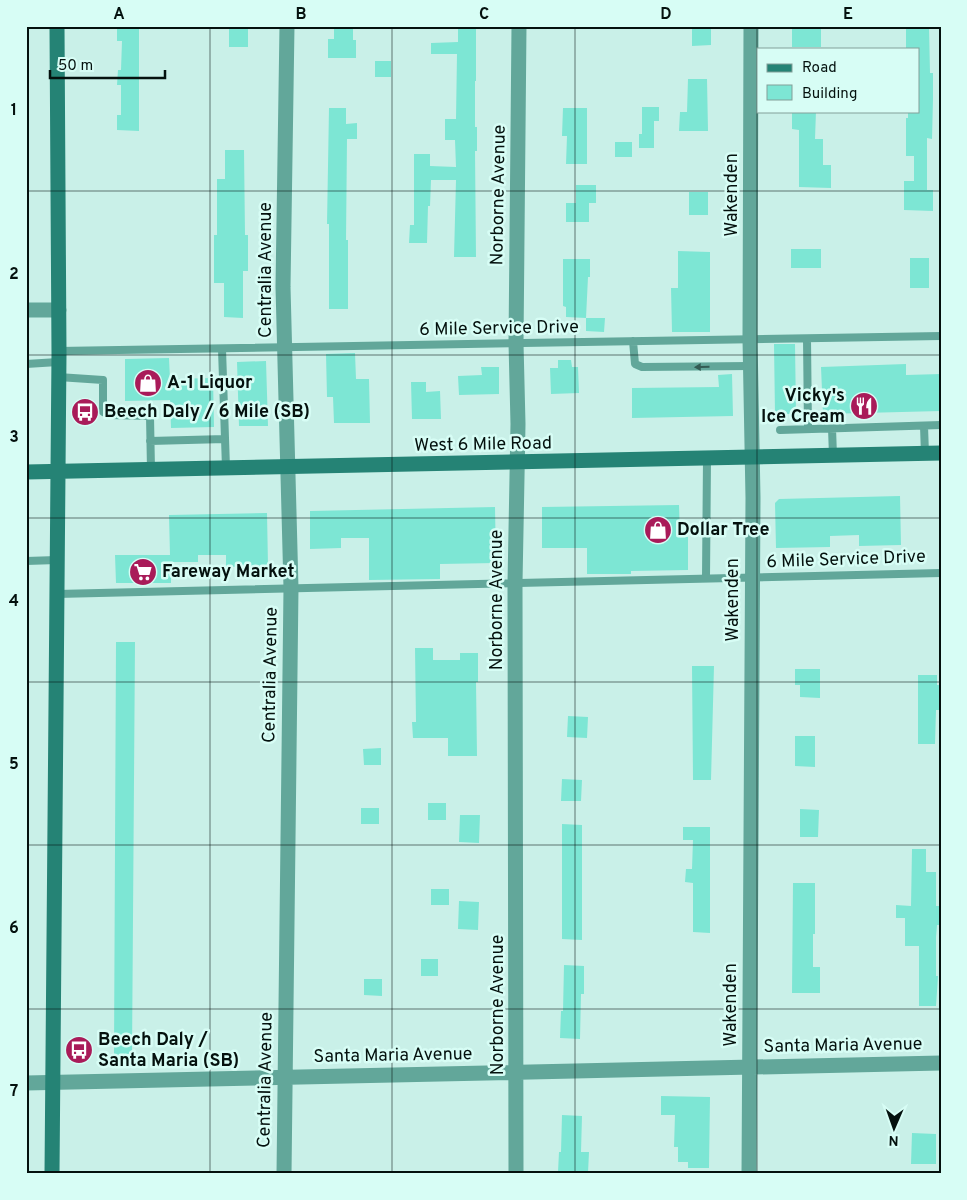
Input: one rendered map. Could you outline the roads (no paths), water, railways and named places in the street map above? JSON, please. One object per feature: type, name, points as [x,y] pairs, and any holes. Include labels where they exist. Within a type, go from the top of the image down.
[{"type":"main road","points":[[52,1174],[59,310],[57,26]]},
{"type":"main road","name":"West 6 Mile Road","points":[[26,472],[941,453]]},
{"type":"street","name":"Centralia Avenue","points":[[284,1174],[290,588],[283,287],[287,26]]},
{"type":"street","name":"Norborne Avenue","points":[[516,1174],[515,583],[518,424],[516,343],[519,26]]},
{"type":"street","name":"Wakenden","points":[[749,1174],[752,578],[750,366],[751,26]]},
{"type":"street","points":[[26,310],[59,310]]},
{"type":"street","name":"Santa Maria Avenue","points":[[26,1083],[941,1063]]},
{"type":"lane","name":"6 Mile Service Drive","points":[[58,364],[222,349],[941,336]]},
{"type":"lane","points":[[807,339],[808,429]]},
{"type":"lane","points":[[633,342],[635,364],[642,368],[750,366]]},
{"type":"lane","points":[[222,349],[226,468]]},
{"type":"lane","points":[[26,364],[58,364],[104,380],[104,412],[109,415],[150,416],[151,470]]},
{"type":"lane","points":[[780,430],[941,425]]},
{"type":"lane","points":[[924,426],[925,454]]},
{"type":"lane","points":[[832,428],[833,456]]},
{"type":"lane","points":[[150,441],[225,439]]},
{"type":"lane","points":[[706,578],[707,459]]},
{"type":"lane","points":[[26,561],[57,560]]},
{"type":"lane","name":"6 Mile Service Drive","points":[[515,583],[941,573]]},
{"type":"lane","points":[[57,594],[515,583]]},
{"type":"place","name":"A-1 Liquor","points":[[148,383]]},
{"type":"place","name":"Vicky's Ice Cream","points":[[864,406]]},
{"type":"place","name":"Beech Daly / 6 Mile (SB)","points":[[85,412]]},
{"type":"place","name":"Dollar Tree","points":[[658,530]]},
{"type":"place","name":"Fareway Market","points":[[143,572]]},
{"type":"place","name":"Beech Daly / Santa Maria (SB)","points":[[79,1050]]}]
